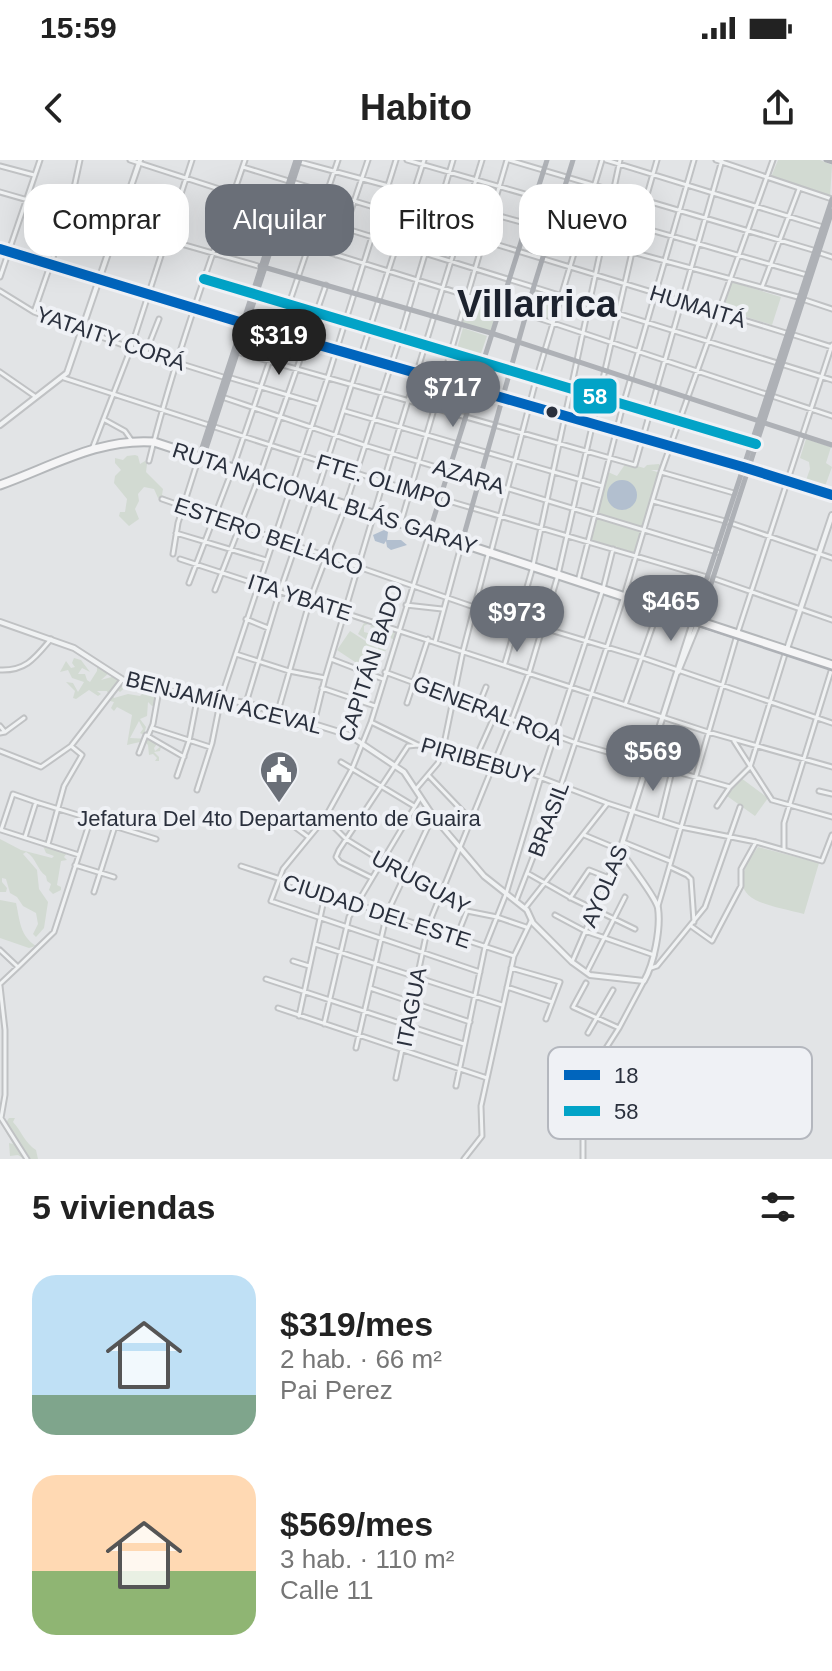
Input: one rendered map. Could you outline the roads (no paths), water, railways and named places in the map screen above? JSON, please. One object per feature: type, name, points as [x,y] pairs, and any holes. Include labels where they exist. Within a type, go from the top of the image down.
[{"type":"highway","name":"RUTA NACIONAL BLÁS GARAY","points":[[0,485],[92,449],[132,441],[154,442],[832,668]]},
{"type":"main road","points":[[290,183],[297,160]]},
{"type":"main road","points":[[539,184],[547,160]]},
{"type":"main road","points":[[565,184],[573,160]]},
{"type":"main road","points":[[826,160],[832,162]]},
{"type":"main road","points":[[623,598],[695,622],[832,199]]},
{"type":"main road","points":[[825,227],[832,211]]},
{"type":"main road","points":[[374,515],[429,533],[519,248]]},
{"type":"main road","points":[[227,378],[265,256]]},
{"type":"main road","points":[[462,544],[543,258]]},
{"type":"main road","points":[[262,267],[491,333],[832,445]]},
{"type":"main road","points":[[200,459],[244,324]]},
{"type":"main road","points":[[558,576],[603,591]]},
{"type":"street","points":[[31,184],[40,160]]},
{"type":"street","points":[[75,184],[80,160]]},
{"type":"street","points":[[130,160],[205,184]]},
{"type":"street","points":[[184,184],[192,160]]},
{"type":"street","points":[[237,184],[245,160]]},
{"type":"street","points":[[297,160],[380,184]]},
{"type":"street","points":[[329,184],[338,160]]},
{"type":"street","points":[[354,202],[368,160]]},
{"type":"street","points":[[388,184],[396,160]]},
{"type":"street","points":[[407,160],[423,162],[490,184]]},
{"type":"street","points":[[445,184],[453,160]]},
{"type":"street","points":[[475,184],[482,160]]},
{"type":"street","points":[[501,184],[508,160],[591,184]]},
{"type":"street","points":[[594,184],[604,160],[619,162],[825,227]]},
{"type":"street","name":"ITAGUA","points":[[650,184],[657,160]]},
{"type":"street","points":[[578,581],[623,405],[694,160]]},
{"type":"street","name":"BRASIL","points":[[516,901],[576,743],[661,472],[773,160]]},
{"type":"street","points":[[237,352],[636,465],[720,161],[832,199]]},
{"type":"street","points":[[132,184],[140,162]]},
{"type":"street","points":[[417,184],[423,162]]},
{"type":"street","points":[[615,184],[619,162]]},
{"type":"street","points":[[0,166],[34,175]]},
{"type":"street","name":"HUMAITÁ","points":[[243,167],[293,184]]},
{"type":"street","points":[[761,289],[799,189]]},
{"type":"street","points":[[0,192],[24,198]]},
{"type":"street","name":"HUMAITÁ","points":[[354,202],[370,207]]},
{"type":"street","points":[[655,203],[832,257]]},
{"type":"street","points":[[0,277],[24,206]]},
{"type":"street","points":[[655,231],[809,276]]},
{"type":"street","points":[[197,790],[235,653],[293,488],[370,244]]},
{"type":"street","name":"HUMAITÁ","points":[[503,247],[832,346]]},
{"type":"street","points":[[0,249],[244,324],[832,495]]},
{"type":"street","points":[[34,312],[53,256]]},
{"type":"street","points":[[0,425],[64,378],[108,256]]},
{"type":"street","points":[[92,449],[131,348],[161,256]]},
{"type":"street","points":[[149,461],[211,256]]},
{"type":"street","points":[[225,256],[262,267]]},
{"type":"street","points":[[189,583],[233,468],[304,256]]},
{"type":"street","points":[[339,256],[526,314],[832,416]]},
{"type":"street","points":[[246,703],[295,545],[337,435],[394,256]]},
{"type":"street","points":[[278,711],[310,600],[346,506],[424,256]]},
{"type":"street","points":[[435,256],[832,380]]},
{"type":"street","points":[[314,723],[452,256]]},
{"type":"street","points":[[401,522],[480,256]]},
{"type":"street","points":[[416,789],[429,776],[443,749],[474,607],[536,380],[574,256]]},
{"type":"street","points":[[504,664],[532,569],[600,256]]},
{"type":"street","name":"ITAGUA","points":[[396,1078],[428,926],[512,719],[558,576],[631,256]]},
{"type":"street","points":[[643,256],[832,309]]},
{"type":"street","points":[[204,279],[753,443]]},
{"type":"street","points":[[215,590],[259,477],[326,285]]},
{"type":"street","name":"YATAITY CORÁ","points":[[0,291],[34,312],[131,348],[318,404]]},
{"type":"street","points":[[146,352],[159,319]]},
{"type":"street","points":[[607,1047],[651,968],[658,906],[694,778],[832,346]]},
{"type":"street","points":[[0,372],[37,397]]},
{"type":"street","name":"FTE. OLIMPO","points":[[64,378],[439,499],[709,577],[832,620]]},
{"type":"street","name":"AZARA","points":[[220,396],[364,445],[718,552]]},
{"type":"street","points":[[345,411],[603,486]]},
{"type":"street","points":[[105,420],[125,431],[132,441]]},
{"type":"street","points":[[173,554],[176,533],[200,459]]},
{"type":"street","points":[[661,472],[737,494]]},
{"type":"street","name":"ESTERO BELLACO","points":[[162,499],[474,607],[643,658],[832,723]]},
{"type":"street","points":[[652,500],[832,558]]},
{"type":"street","points":[[717,806],[750,767],[758,747],[832,515]]},
{"type":"street","points":[[176,533],[266,560]]},
{"type":"street","name":"CAPITÁN BADO","points":[[277,878],[325,818],[352,769],[371,722],[429,533]]},
{"type":"street","points":[[435,642],[462,544]]},
{"type":"street","points":[[456,1086],[486,946],[506,894],[603,591],[613,549]]},
{"type":"street","name":"ITA YBATE","points":[[180,559],[570,688],[733,740],[832,767]]},
{"type":"street","points":[[406,605],[442,609]]},
{"type":"street","points":[[625,705],[658,611]]},
{"type":"street","points":[[246,619],[268,628]]},
{"type":"street","name":"BENJAMÍN ACEVAL","points":[[0,622],[74,648],[122,680],[159,690],[221,698],[278,711],[340,731],[362,743],[395,764],[433,816],[491,883],[525,908],[531,920],[572,962],[587,973],[644,981]]},
{"type":"street","name":"AYOLAS","points":[[572,962],[623,842],[695,622]]},
{"type":"street","points":[[0,670],[19,670],[26,666],[51,639]]},
{"type":"street","points":[[407,703],[428,639]]},
{"type":"street","points":[[235,653],[289,671],[325,678]]},
{"type":"street","points":[[331,659],[383,679]]},
{"type":"street","points":[[784,850],[784,823],[832,668]]},
{"type":"street","name":"GENERAL ROA","points":[[385,672],[576,743],[730,787]]},
{"type":"street","points":[[0,751],[41,767],[71,746],[122,680]]},
{"type":"street","points":[[478,707],[486,687]]},
{"type":"street","points":[[322,688],[375,706]]},
{"type":"street","points":[[139,753],[152,728],[159,690]]},
{"type":"street","points":[[177,776],[189,741],[198,695]]},
{"type":"street","points":[[477,755],[496,713]]},
{"type":"street","points":[[1,730],[24,718]]},
{"type":"street","name":"PIRIBEBUY","points":[[371,722],[418,745],[495,760],[607,803],[681,827],[756,842],[822,861],[832,835]]},
{"type":"street","points":[[152,728],[210,747]]},
{"type":"street","points":[[148,736],[184,757]]},
{"type":"street","points":[[372,878],[336,857],[409,740]]},
{"type":"street","points":[[733,740],[772,800],[832,817]]},
{"type":"street","points":[[408,746],[418,745]]},
{"type":"street","points":[[48,844],[64,786],[82,755],[71,746]]},
{"type":"street","points":[[341,762],[414,806]]},
{"type":"street","points":[[660,820],[672,771]]},
{"type":"street","points":[[429,776],[470,819]]},
{"type":"street","points":[[819,791],[832,794]]},
{"type":"street","points":[[79,855],[1,830],[13,794],[156,839]]},
{"type":"street","points":[[324,1024],[346,927],[421,797]]},
{"type":"street","points":[[25,837],[36,802]]},
{"type":"street","points":[[525,908],[607,803]]},
{"type":"street","points":[[651,968],[657,966],[693,924],[709,898],[740,807]]},
{"type":"street","points":[[356,1048],[387,913],[433,816]]},
{"type":"street","points":[[27,1159],[1,1118],[5,1095],[5,1030],[0,985],[54,931],[91,818]]},
{"type":"street","name":"URUGUAY","points":[[325,818],[346,839],[439,896],[467,911],[527,927]]},
{"type":"street","points":[[291,824],[308,837]]},
{"type":"street","points":[[94,892],[115,826]]},
{"type":"street","points":[[584,835],[620,850],[658,906]]},
{"type":"street","points":[[623,842],[670,861]]},
{"type":"street","points":[[693,924],[712,941],[741,886],[741,869],[756,842]]},
{"type":"street","name":"PIRIBEBUY","points":[[772,846],[784,843]]},
{"type":"street","points":[[75,865],[114,877]]},
{"type":"street","name":"CIUDAD DEL ESTE","points":[[241,866],[514,956]]},
{"type":"street","points":[[669,867],[690,877],[695,906],[693,924]]},
{"type":"street","points":[[570,898],[589,870],[609,878]]},
{"type":"street","points":[[527,873],[570,898],[635,929]]},
{"type":"street","points":[[277,878],[271,901],[480,972]]},
{"type":"street","points":[[299,1016],[325,895]]},
{"type":"street","points":[[587,973],[625,897]]},
{"type":"street","points":[[457,936],[467,911]]},
{"type":"street","points":[[555,915],[585,931],[654,955]]},
{"type":"street","points":[[464,1159],[482,1136],[481,1106],[511,968],[531,920]]},
{"type":"street","points":[[315,944],[503,1005]]},
{"type":"street","points":[[0,950],[18,967]]},
{"type":"street","points":[[293,961],[309,966]]},
{"type":"street","points":[[511,968],[560,982],[546,1019]]},
{"type":"street","points":[[266,979],[466,1045]]},
{"type":"street","points":[[586,983],[573,1007],[619,1028]]},
{"type":"street","points":[[507,987],[552,1002]]},
{"type":"street","points":[[370,988],[470,1022]]},
{"type":"street","points":[[588,1033],[613,990]]},
{"type":"street","points":[[278,1008],[487,1078]]},
{"type":"water","points":[[622,480],[632,485],[637,495],[632,505],[622,510],[612,505],[607,495],[612,485]]},
{"type":"water","points":[[384,530],[388,532],[387,540],[401,540],[407,545],[391,550],[386,541],[384,544],[375,541],[373,535]]},
{"type":"place","name":"Jefatura Del 4to Departamento de Guaira","points":[[279,804]]},
{"type":"district","name":"Villarrica","points":[[537,304]]}]
